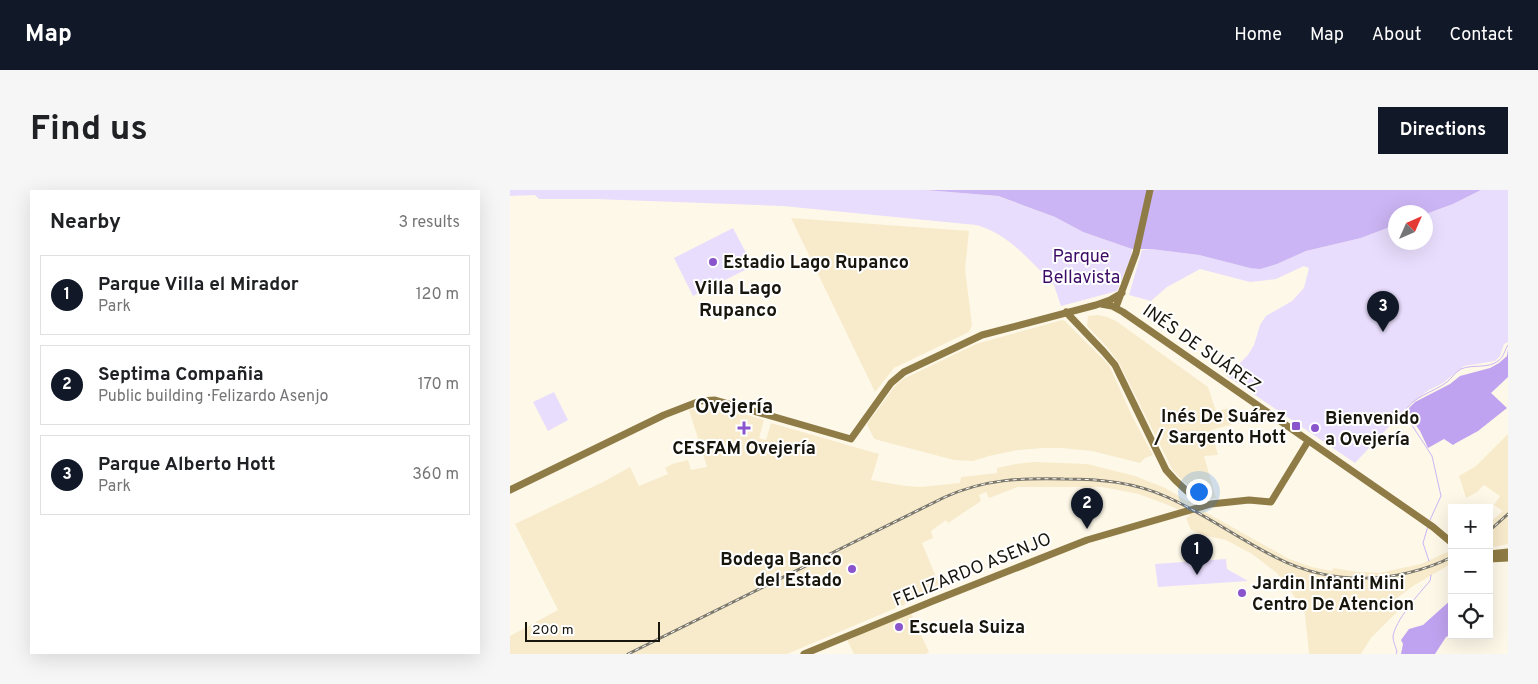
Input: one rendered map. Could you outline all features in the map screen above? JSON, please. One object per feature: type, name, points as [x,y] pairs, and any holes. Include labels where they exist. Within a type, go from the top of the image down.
[{"type":"street","points":[[1116,307],[1136,253],[1150,190]]},
{"type":"street","points":[[510,490],[664,415],[706,400],[715,400],[851,438],[891,383],[900,375],[974,338],[1096,305],[1110,300],[1122,292]]},
{"type":"street","name":"INÉS DE SUÁREZ","points":[[1096,305],[1116,307],[1287,426],[1296,436],[1308,442],[1321,453],[1336,460],[1448,540]]},
{"type":"street","points":[[1066,312],[1115,365],[1169,473],[1203,506]]},
{"type":"street","name":"FELIZARDO ASENJO","points":[[804,654],[1069,546],[1105,534],[1203,506],[1248,500],[1271,502],[1308,442]]},
{"type":"street","name":"INÉS DE SUÁREZ","points":[[1433,528],[1448,535]]},
{"type":"street","points":[[1493,554],[1508,552]]},
{"type":"street","points":[[1493,559],[1508,558]]},
{"type":"shaded area","points":[[925,190],[1481,190],[1433,211],[1433,205],[1388,205],[1388,228],[1361,238],[1306,251],[1277,264],[1260,269],[1199,255],[1151,249],[1132,249],[1083,232],[1055,217],[998,196]]},
{"type":"shaded area","points":[[791,218],[969,231],[965,269],[972,325],[969,332],[894,368],[875,392]]},
{"type":"shaded area","points":[[1098,315],[1116,321],[1208,387],[1216,411],[1230,408],[1233,424],[1211,430],[1218,455],[1204,456],[1216,498],[1204,500],[1172,469],[1119,363],[1087,326],[1088,316]]},
{"type":"shaded area","points":[[1062,320],[1109,365],[1132,416],[1153,455],[1145,458],[1140,463],[1092,451],[1044,448],[1018,450],[973,461],[954,460],[874,439],[867,424],[895,386],[903,379],[976,344]]},
{"type":"shaded area","points":[[1508,349],[1508,377],[1491,393],[1507,408],[1478,431],[1453,445],[1444,439],[1428,448],[1407,410],[1415,402],[1450,384],[1460,376],[1490,368],[1499,363],[1507,356]]},
{"type":"shaded area","points":[[715,405],[764,420],[759,438],[766,440],[771,423],[879,454],[871,480],[921,487],[960,483],[961,477],[997,473],[997,468],[1016,464],[1034,462],[1087,464],[1135,476],[1165,488],[1187,501],[1191,499],[1207,513],[1289,559],[1312,567],[1332,571],[1333,568],[1379,573],[1421,564],[1448,552],[1448,565],[1413,586],[1393,601],[1399,610],[1371,638],[1361,654],[1309,654],[1305,614],[1277,573],[1252,554],[1226,540],[1203,535],[1191,530],[1186,518],[1190,516],[1173,507],[1139,494],[1102,487],[1018,487],[989,498],[986,492],[979,495],[981,501],[948,523],[946,520],[931,531],[933,538],[922,543],[941,589],[787,654],[510,654],[510,636],[558,610],[515,524],[630,467],[639,486],[668,474],[665,468],[672,464],[688,460],[691,470],[707,467],[689,410]]},
{"type":"shaded area","points":[[1508,434],[1508,544],[1493,547],[1493,520],[1503,511],[1494,505],[1500,496],[1484,485],[1477,492],[1466,498],[1459,476],[1476,466]]},
{"type":"shaded area","points":[[1448,603],[1448,636],[1435,654],[1401,654],[1403,644],[1401,640],[1409,629],[1423,625]]},
{"type":"shaded area","name":"Escuela Suiza","points":[[911,613],[929,652],[926,654],[854,654],[847,640]]},
{"type":"green space","name":"Parque Bellavista","points":[[510,190],[925,190],[997,196],[1055,217],[1083,232],[1132,249],[1131,257],[1117,291],[1061,306],[1054,285],[1025,256],[998,234],[976,225],[783,206],[595,199],[539,199],[535,195],[510,196]]},
{"type":"green space","points":[[1481,190],[1508,190],[1508,342],[1504,344],[1500,356],[1495,361],[1464,366],[1443,383],[1429,390],[1410,404],[1355,463],[1227,376],[1248,355],[1254,345],[1260,325],[1266,316],[1292,301],[1304,288],[1309,268],[1304,266],[1276,279],[1250,282],[1200,269],[1167,287],[1151,301],[1129,295],[1142,250],[1151,249],[1199,255],[1250,268],[1277,264],[1306,251],[1361,238],[1388,228],[1388,250],[1433,250],[1433,211]]},
{"type":"green space","name":"Estadio Lago Rupanco","points":[[733,228],[753,266],[693,296],[674,258]]},
{"type":"green space","points":[[554,392],[568,420],[548,431],[533,402]]},
{"type":"green space","points":[[1226,559],[1227,569],[1248,581],[1158,587],[1155,564]]},
{"type":"waterway","points":[[1430,520],[1441,496],[1432,456],[1404,413],[1407,407],[1417,399],[1442,386],[1461,369],[1490,365],[1498,361],[1503,356],[1508,345]]},
{"type":"waterway","points":[[1428,526],[1423,543],[1429,561]]},
{"type":"waterway","points":[[1396,654],[1393,641],[1394,631],[1408,608],[1430,581],[1431,575]]},
{"type":"railway","points":[[628,654],[945,497],[974,486],[1003,481],[1032,479],[1091,480],[1117,482],[1142,488],[1181,504],[1277,558],[1298,567],[1342,577],[1387,577],[1431,566],[1448,559]]},
{"type":"railway","points":[[1493,527],[1508,514]]},
{"type":"place","name":"Estadio Lago Rupanco","points":[[713,262]]},
{"type":"place","name":"Parque Alberto Hott","points":[[1383,332]]},
{"type":"place","name":"Inés De Suárez / Sargento Hott","points":[[1296,426]]},
{"type":"place","name":"CESFAM Ovejería","points":[[744,428]]},
{"type":"place","name":"Bienvenido a Ovejería","points":[[1315,428]]},
{"type":"place","name":"Septima Compañia","points":[[1087,529]]},
{"type":"place","name":"Bodega Banco del Estado","points":[[852,569]]},
{"type":"place","name":"Parque Villa el Mirador","points":[[1197,575]]},
{"type":"place","name":"Jardin Infanti Mini Centro De Atencion","points":[[1242,593]]},
{"type":"place","name":"Escuela Suiza","points":[[899,627]]},
{"type":"district","name":"Villa Lago Rupanco","points":[[738,298]]},
{"type":"district","name":"Ovejería","points":[[734,406]]}]
